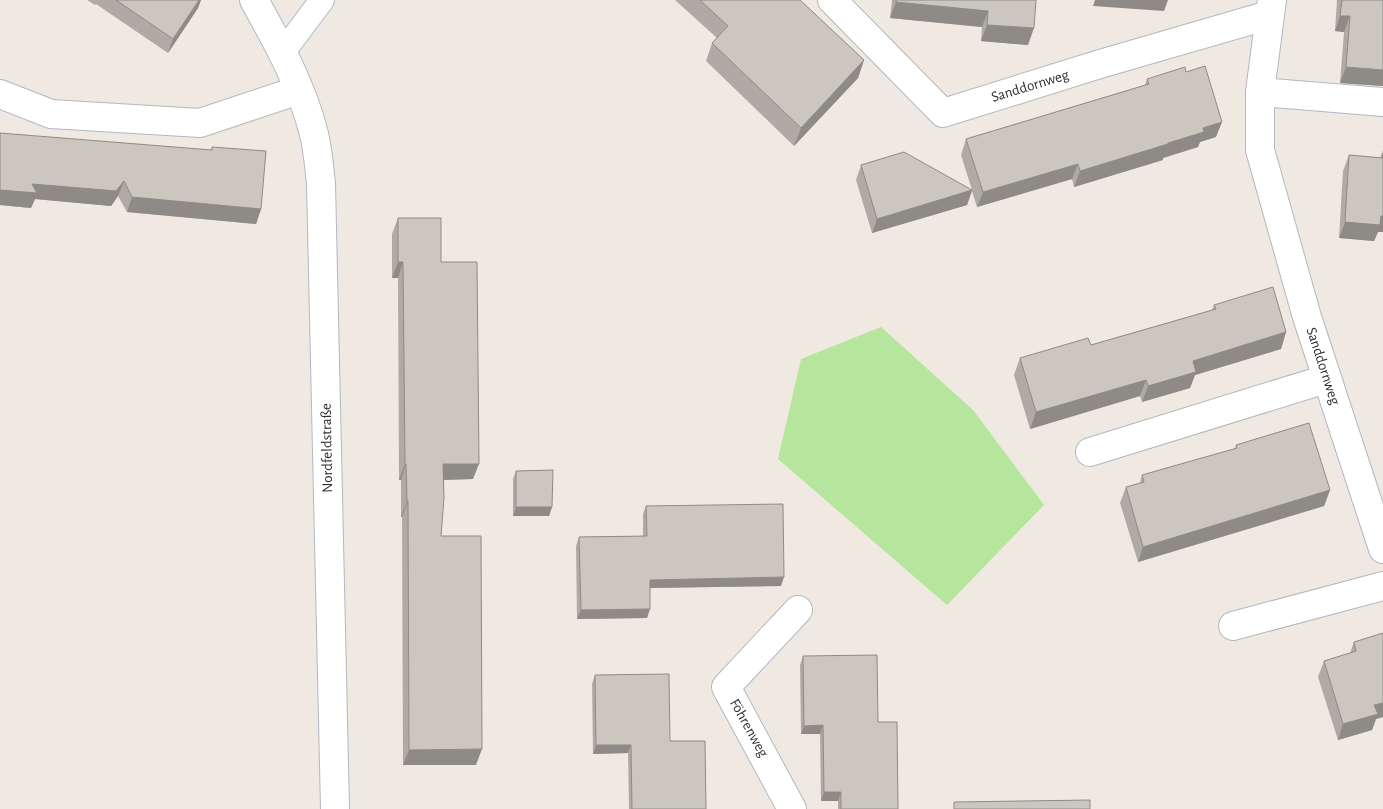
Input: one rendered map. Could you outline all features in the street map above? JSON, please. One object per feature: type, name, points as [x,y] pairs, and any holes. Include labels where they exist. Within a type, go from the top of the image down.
[{"type":"street","name":"Nordfeldstraße","points":[[254,0],[283,52],[299,90],[314,134],[321,183],[335,809]]},
{"type":"street","name":"Sanddornweg","points":[[832,0],[943,113],[1271,8],[1260,92],[1260,150],[1326,379],[1383,549]]},
{"type":"street","points":[[0,94],[51,114],[200,124],[299,90]]},
{"type":"street","points":[[1260,92],[1383,102]]},
{"type":"street","points":[[1090,452],[1326,379]]},
{"type":"street","points":[[1233,626],[1383,586]]},
{"type":"street","name":"Föhrenweg","points":[[792,809],[726,687],[798,610]]},
{"type":"lane","points":[[283,52],[322,0]]},
{"type":"green space","points":[[881,327],[973,410],[1044,505],[947,605],[778,459],[801,359]]},
{"type":"building","points":[[116,0],[199,0],[173,39]]},
{"type":"building","points":[[700,0],[800,0],[864,60],[801,128],[712,43],[728,26]]},
{"type":"building","points":[[896,0],[1036,0],[1034,28],[987,25],[988,11],[896,2]]},
{"type":"building","points":[[1342,0],[1383,0],[1383,70],[1346,67],[1350,16],[1340,16]]},
{"type":"building","points":[[1205,66],[1222,122],[1203,128],[1204,132],[1080,171],[1078,164],[983,192],[966,139],[1149,84],[1147,79],[1185,67],[1186,72]]},
{"type":"building","points":[[0,133],[212,150],[212,147],[266,151],[261,209],[132,197],[124,181],[116,191],[32,184],[37,193],[0,190]]},
{"type":"building","points":[[904,152],[972,190],[877,219],[861,165]]},
{"type":"building","points":[[1349,155],[1383,158],[1383,216],[1381,216],[1380,225],[1345,222]]},
{"type":"building","points":[[398,218],[441,218],[441,262],[477,262],[479,464],[443,464],[444,498],[441,536],[481,536],[482,749],[409,750],[408,501],[405,464],[403,262],[398,262]]},
{"type":"building","points":[[1273,287],[1286,332],[1193,361],[1196,372],[1148,386],[1146,380],[1036,412],[1020,358],[1088,338],[1091,345],[1216,309],[1214,305]]},
{"type":"building","points":[[1309,423],[1330,490],[1143,547],[1126,487],[1144,482],[1142,475],[1237,448],[1236,445]]},
{"type":"building","points":[[553,470],[552,507],[516,507],[516,471]]},
{"type":"building","points":[[783,504],[784,577],[650,580],[650,609],[581,610],[579,537],[647,536],[646,506]]},
{"type":"building","points":[[1383,633],[1383,703],[1374,705],[1378,714],[1343,724],[1324,661],[1356,651],[1354,642]]},
{"type":"building","points":[[877,655],[878,722],[897,722],[898,809],[841,809],[841,792],[824,792],[823,725],[804,726],[803,656]]},
{"type":"building","points":[[669,674],[670,741],[705,741],[706,809],[632,809],[631,745],[596,745],[595,675]]},
{"type":"building","points":[[1090,800],[1090,809],[954,809],[954,802]]}]
